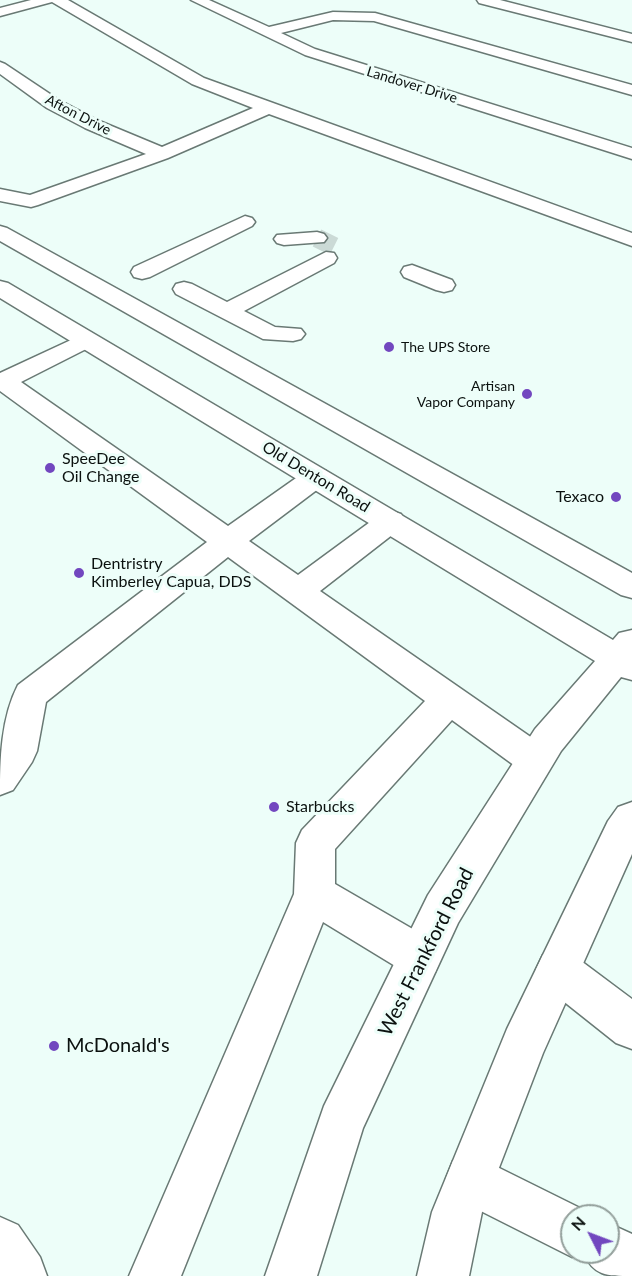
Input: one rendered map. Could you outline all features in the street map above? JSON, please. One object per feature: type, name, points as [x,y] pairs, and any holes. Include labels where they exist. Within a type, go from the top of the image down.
[{"type":"main road","points":[[0,12],[47,0]]},
{"type":"main road","points":[[58,0],[198,81],[632,240]]},
{"type":"main road","name":"Landover Drive","points":[[198,0],[310,52],[343,64],[632,154]]},
{"type":"main road","points":[[484,0],[632,38]]},
{"type":"main road","points":[[268,32],[324,17],[352,13],[375,17],[632,90]]},
{"type":"main road","name":"Afton Drive","points":[[0,67],[53,104],[91,124],[162,154]]},
{"type":"main road","points":[[0,195],[31,201],[162,154],[268,108]]},
{"type":"main road","points":[[142,272],[245,222]]},
{"type":"main road","name":"Old Denton Road","points":[[0,232],[113,326],[316,477],[628,655]]},
{"type":"main road","points":[[227,311],[331,252],[284,239]]},
{"type":"main road","points":[[412,272],[444,285]]},
{"type":"main road","name":"Old Denton Road","points":[[0,288],[113,326],[632,587]]},
{"type":"main road","points":[[184,289],[271,334],[293,334]]},
{"type":"main road","points":[[113,326],[2,383],[535,760]]},
{"type":"main road","points":[[0,779],[19,751],[30,695],[228,541],[316,477]]},
{"type":"main road","points":[[298,591],[391,521]]},
{"type":"main road","name":"West Frankford Road","points":[[291,1276],[341,1123],[444,909],[548,740],[628,655]]},
{"type":"main road","points":[[154,1276],[314,894],[316,843],[449,699]]},
{"type":"main road","points":[[443,1276],[457,1212],[523,1045],[622,833],[632,819]]},
{"type":"main road","points":[[314,894],[420,957]]},
{"type":"main road","points":[[558,970],[632,1027]]},
{"type":"main road","points":[[471,1179],[560,1225]]},
{"type":"main road","points":[[0,1243],[21,1276]]},
{"type":"main road","points":[[620,1255],[632,1269]]},
{"type":"tunnel","points":[[317,238],[339,249]]},
{"type":"place","name":"The UPS Store","points":[[389,347]]},
{"type":"place","name":"Artisan Vapor Company","points":[[527,394]]},
{"type":"place","name":"SpeeDee Oil Change","points":[[50,468]]},
{"type":"place","name":"Texaco","points":[[616,497]]},
{"type":"place","name":"Dentristry Kimberley Capua, DDS","points":[[79,573]]},
{"type":"place","name":"Starbucks","points":[[274,807]]},
{"type":"place","name":"McDonald's","points":[[54,1046]]}]
